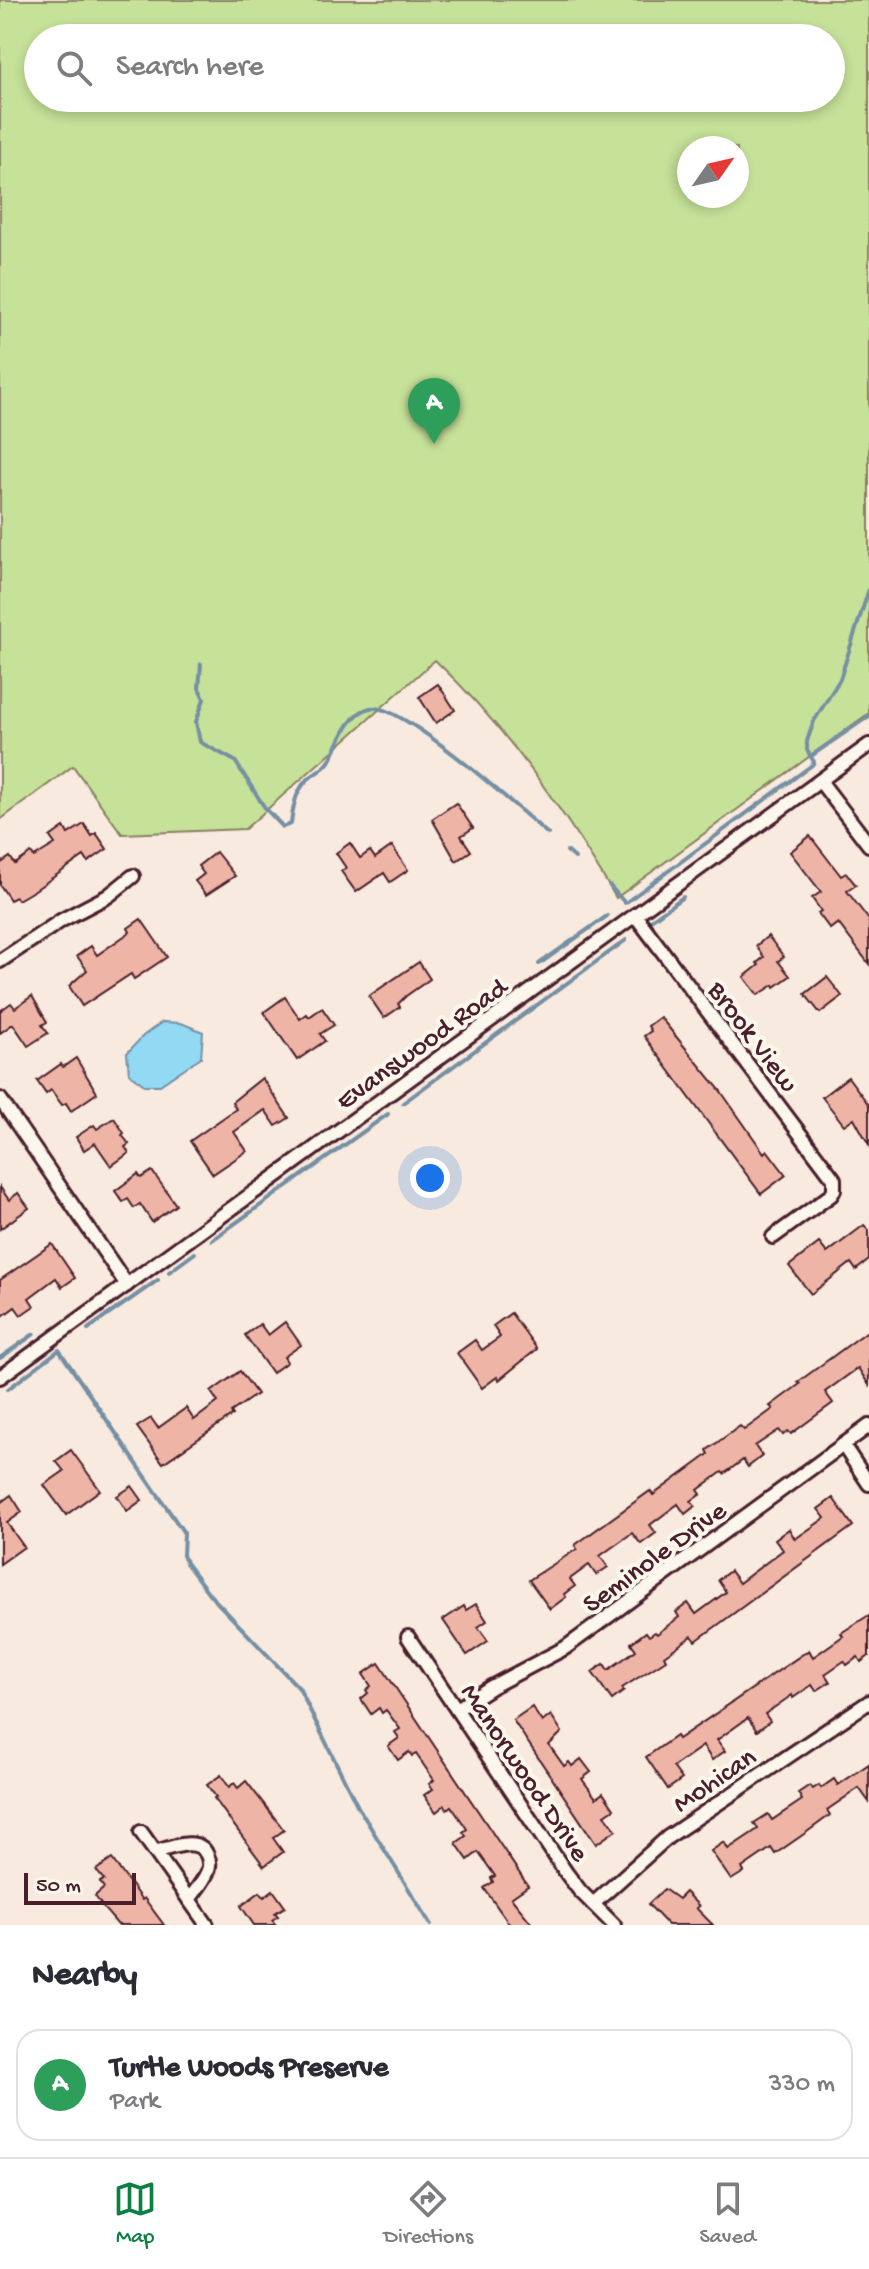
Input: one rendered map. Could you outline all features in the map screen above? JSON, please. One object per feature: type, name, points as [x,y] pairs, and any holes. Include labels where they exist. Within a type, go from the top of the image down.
[{"type":"street","name":"Evanswood Road","points":[[0,1377],[869,745]]},
{"type":"street","points":[[820,781],[869,845]]},
{"type":"street","points":[[0,961],[62,920],[108,896],[133,876]]},
{"type":"street","name":"Brook View","points":[[635,915],[830,1173],[835,1184],[831,1195],[773,1237]]},
{"type":"street","points":[[0,1099],[127,1285]]},
{"type":"street","name":"Seminole Drive","points":[[457,1709],[491,1687],[565,1648],[869,1426]]},
{"type":"street","points":[[843,1445],[869,1484]]},
{"type":"street","name":"Manorwood Drive","points":[[408,1637],[567,1874],[614,1925]]},
{"type":"street","name":"Mohican","points":[[593,1904],[668,1837],[869,1702]]},
{"type":"street","points":[[141,1832],[207,1925]]},
{"type":"street","points":[[155,1852],[191,1844],[206,1851],[207,1874],[189,1900]]},
{"type":"green space","points":[[0,0],[869,0],[869,713],[616,898],[577,835],[510,742],[435,660],[245,829],[122,834],[73,766],[0,820]]},
{"type":"water","points":[[162,1022],[181,1023],[203,1032],[201,1057],[160,1085],[144,1085],[129,1073],[127,1053]]},
{"type":"building","points":[[438,684],[455,710],[436,723],[419,697]]},
{"type":"building","points":[[456,803],[473,828],[461,836],[471,851],[456,861],[432,819]]},
{"type":"building","points":[[84,824],[92,836],[96,833],[107,849],[88,862],[84,856],[35,890],[18,900],[16,897],[10,900],[0,885],[0,864],[10,857],[15,864],[31,853],[34,857],[55,844],[50,837],[64,827],[68,834]]},
{"type":"building","points":[[810,836],[841,876],[846,873],[856,885],[847,891],[869,920],[869,964],[838,923],[830,929],[818,913],[821,911],[812,898],[821,892],[790,852]]},
{"type":"building","points":[[350,843],[360,858],[370,851],[375,858],[392,846],[408,870],[390,882],[384,873],[356,892],[341,871],[346,868],[336,853]]},
{"type":"building","points":[[216,852],[235,876],[206,895],[195,881],[204,874],[198,866]]},
{"type":"building","points":[[141,919],[167,957],[134,979],[131,974],[82,1006],[69,986],[87,970],[77,956],[91,946],[97,955],[130,932],[128,928]]},
{"type":"building","points":[[768,936],[784,957],[778,961],[790,976],[758,995],[744,977],[764,957],[756,946]]},
{"type":"building","points":[[419,962],[430,979],[406,996],[398,1004],[400,1007],[384,1018],[369,996]]},
{"type":"building","points":[[827,977],[842,996],[820,1013],[805,994]]},
{"type":"building","points":[[32,996],[47,1022],[42,1025],[48,1033],[28,1046],[13,1024],[0,1033],[0,1011],[11,1003],[15,1008]]},
{"type":"building","points":[[285,997],[300,1019],[322,1008],[334,1025],[320,1034],[325,1041],[297,1060],[264,1012]]},
{"type":"building","points":[[660,1017],[720,1090],[764,1153],[767,1150],[786,1175],[761,1194],[644,1036],[651,1031],[648,1026]]},
{"type":"building","points":[[76,1058],[97,1093],[71,1111],[51,1090],[46,1094],[37,1081],[61,1064],[63,1067]]},
{"type":"building","points":[[848,1077],[869,1105],[869,1145],[854,1118],[844,1125],[822,1097]]},
{"type":"building","points":[[262,1078],[289,1118],[276,1126],[265,1110],[234,1132],[247,1151],[213,1174],[190,1141],[236,1109],[232,1102]]},
{"type":"building","points":[[114,1118],[129,1144],[125,1147],[129,1153],[111,1166],[95,1143],[84,1150],[76,1137],[94,1125],[97,1129]]},
{"type":"building","points":[[152,1171],[176,1205],[152,1222],[140,1204],[134,1208],[128,1199],[123,1202],[115,1191],[138,1174],[141,1178]]},
{"type":"building","points":[[0,1187],[9,1200],[18,1193],[29,1208],[0,1229]]},
{"type":"building","points":[[864,1225],[869,1231],[869,1260],[856,1270],[851,1263],[811,1294],[789,1266],[819,1243],[827,1253]]},
{"type":"building","points":[[52,1244],[75,1278],[62,1287],[56,1278],[29,1298],[34,1306],[21,1315],[15,1307],[0,1318],[0,1280]]},
{"type":"building","points":[[511,1313],[537,1349],[499,1380],[497,1377],[482,1388],[457,1353],[475,1340],[482,1350],[500,1337],[493,1326]]},
{"type":"building","points":[[285,1322],[301,1345],[284,1357],[287,1362],[272,1373],[245,1335],[260,1324],[268,1335]]},
{"type":"building","points":[[869,1330],[869,1385],[858,1368],[825,1392],[833,1403],[791,1434],[788,1431],[783,1435],[779,1430],[755,1446],[762,1456],[748,1467],[743,1460],[698,1490],[701,1494],[691,1501],[695,1506],[685,1514],[678,1504],[650,1525],[656,1533],[641,1544],[632,1533],[600,1556],[608,1567],[596,1575],[589,1565],[570,1579],[575,1586],[550,1609],[529,1580],[577,1549],[575,1545],[650,1491],[653,1495],[709,1454],[707,1450],[740,1426],[744,1430],[773,1409],[770,1406],[800,1384],[798,1382]]},
{"type":"building","points":[[240,1371],[257,1394],[231,1412],[233,1415],[163,1463],[137,1427],[151,1418],[158,1428],[186,1408],[194,1420],[218,1402],[211,1392]]},
{"type":"building","points":[[71,1450],[100,1490],[66,1515],[44,1485],[64,1471],[56,1461]]},
{"type":"building","points":[[132,1486],[142,1500],[127,1511],[117,1496]]},
{"type":"building","points":[[11,1495],[22,1512],[7,1523],[24,1547],[0,1564],[0,1503]]},
{"type":"building","points":[[833,1498],[853,1526],[696,1641],[692,1636],[664,1656],[666,1660],[622,1688],[624,1691],[612,1700],[592,1672],[604,1664],[608,1670],[636,1650],[631,1643],[646,1632],[649,1636],[655,1632],[657,1634],[679,1617],[676,1612],[688,1603],[696,1614],[726,1592],[718,1580],[730,1571],[739,1583],[783,1550],[775,1539],[789,1529],[795,1539],[825,1518],[818,1509]]},
{"type":"building","points":[[476,1604],[487,1621],[478,1627],[488,1641],[467,1655],[443,1620],[464,1606],[466,1610]]},
{"type":"building","points":[[869,1615],[869,1656],[861,1662],[858,1657],[847,1665],[844,1661],[825,1674],[830,1682],[816,1691],[812,1685],[793,1698],[792,1695],[765,1714],[770,1721],[757,1731],[748,1718],[717,1740],[725,1751],[712,1760],[703,1746],[673,1767],[682,1779],[668,1789],[646,1757],[676,1736],[678,1739],[809,1650],[813,1657]]},
{"type":"building","points":[[379,1663],[528,1886],[511,1898],[533,1925],[510,1925],[484,1888],[493,1882],[491,1878],[495,1876],[478,1852],[468,1860],[456,1843],[466,1836],[463,1832],[467,1829],[451,1806],[447,1809],[445,1805],[436,1812],[424,1795],[433,1789],[429,1784],[434,1780],[416,1754],[412,1756],[409,1752],[398,1760],[388,1746],[399,1738],[395,1732],[400,1729],[386,1710],[382,1713],[379,1708],[371,1714],[361,1699],[371,1686],[363,1674]]},
{"type":"building","points":[[532,1707],[542,1722],[551,1715],[562,1732],[549,1745],[564,1766],[569,1762],[572,1766],[581,1759],[591,1772],[582,1779],[596,1798],[603,1793],[614,1809],[605,1815],[616,1830],[596,1844],[513,1720]]},
{"type":"building","points":[[869,1764],[869,1802],[859,1788],[827,1810],[830,1815],[807,1832],[775,1854],[771,1848],[742,1868],[744,1872],[731,1880],[711,1851],[724,1842],[728,1849],[758,1829],[754,1823],[768,1814],[772,1820],[802,1800],[798,1793],[810,1785],[813,1789],[819,1785],[821,1788],[834,1779],[838,1785]]},
{"type":"building","points":[[221,1775],[229,1787],[234,1783],[238,1788],[246,1781],[284,1830],[273,1838],[283,1852],[264,1866],[207,1785]]},
{"type":"building","points":[[112,1859],[164,1925],[118,1925],[105,1910],[95,1896],[104,1888],[100,1882],[104,1880],[96,1870]]},
{"type":"building","points":[[664,1889],[678,1899],[685,1892],[713,1925],[668,1925],[648,1904]]},
{"type":"building","points":[[273,1890],[285,1907],[275,1913],[278,1916],[272,1920],[276,1925],[254,1925],[241,1906],[260,1892],[264,1897]]},
{"type":"waterway","points":[[610,886],[625,903],[812,765],[814,762],[807,750],[807,741],[814,721],[840,679],[869,589]]},
{"type":"waterway","points":[[201,664],[199,688],[204,699],[196,722],[200,742],[235,761],[265,808],[283,827],[291,824],[294,804],[302,786],[328,763],[350,722],[370,708],[385,710],[433,739],[548,834]]},
{"type":"waterway","points":[[811,756],[869,716]]},
{"type":"waterway","points":[[567,851],[575,858]]},
{"type":"waterway","points":[[651,920],[683,897]]},
{"type":"waterway","points":[[539,964],[607,916]]},
{"type":"waterway","points":[[403,1103],[626,940]]},
{"type":"waterway","points":[[212,1240],[388,1114]]},
{"type":"waterway","points":[[169,1272],[195,1253]]},
{"type":"waterway","points":[[88,1329],[158,1280]]},
{"type":"waterway","points":[[0,1358],[34,1334]]},
{"type":"waterway","points":[[8,1389],[59,1350],[184,1533],[183,1555],[186,1563],[210,1595],[299,1688],[358,1807],[431,1925]]},
{"type":"place","name":"Turtle Woods Preserve","points":[[434,444]]}]
